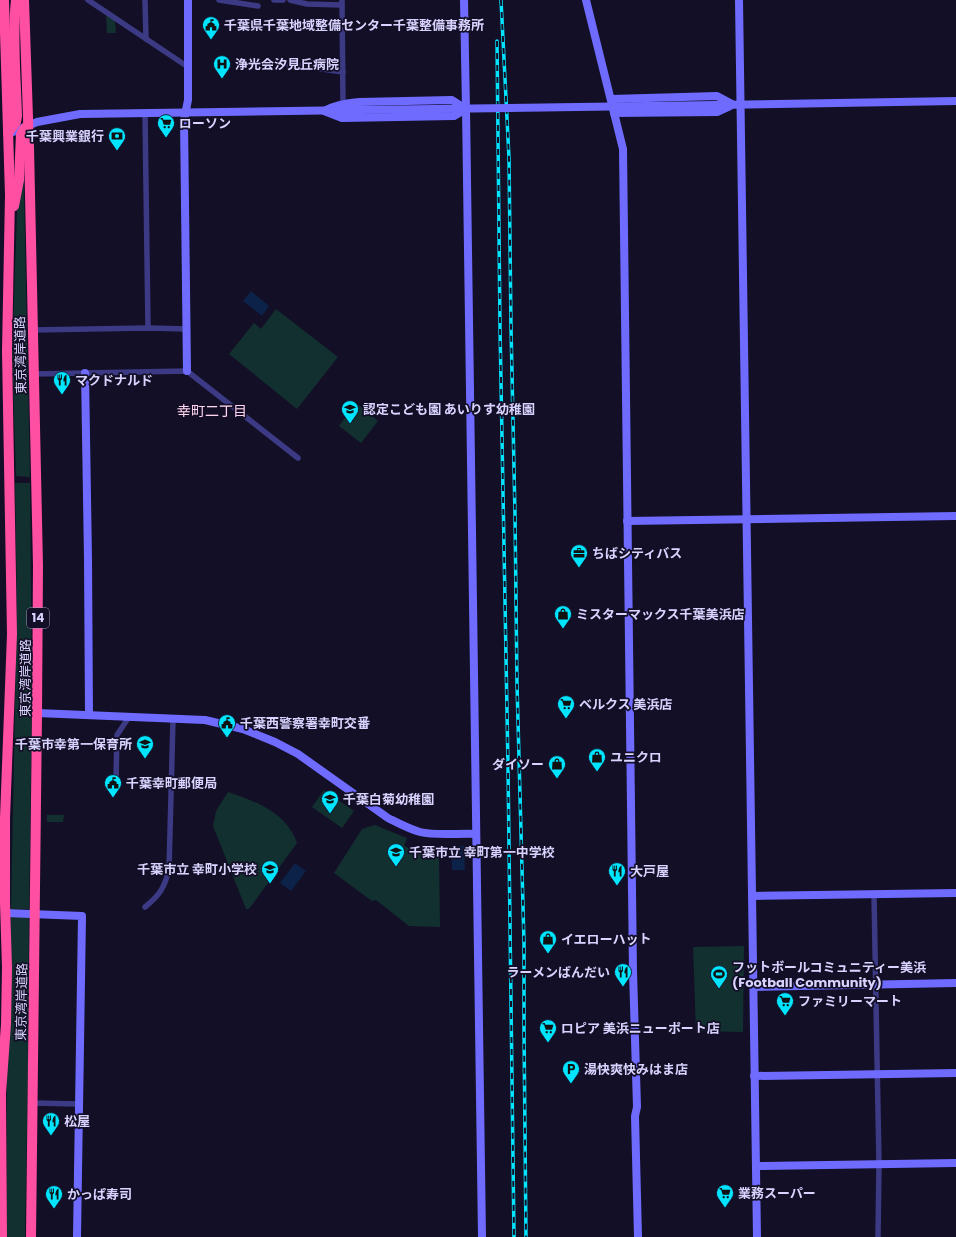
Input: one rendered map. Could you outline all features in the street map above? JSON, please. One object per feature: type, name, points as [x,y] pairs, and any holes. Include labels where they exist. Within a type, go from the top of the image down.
[{"type":"highway","name":"東京湾岸道路","points":[[2,1237],[1,1094],[6,1024],[5,818],[12,634],[7,351],[10,220],[4,135],[4,0]]},
{"type":"highway","points":[[4,135],[16,122],[17,116],[14,14],[16,0]]},
{"type":"highway","name":"東京湾岸道路","points":[[24,0],[38,530],[38,713],[31,1237]]},
{"type":"highway","points":[[10,220],[17,197],[19,180],[21,162],[20,134],[28,125]]},
{"type":"street","points":[[88,0],[188,67]]},
{"type":"street","points":[[145,0],[146,39]]},
{"type":"street","points":[[187,371],[184,120],[188,100],[188,0]]},
{"type":"street","points":[[219,0],[258,6]]},
{"type":"street","points":[[274,0],[283,0]]},
{"type":"street","points":[[290,0],[307,4],[342,3],[344,104]]},
{"type":"street","points":[[464,0],[482,1237]]},
{"type":"street","points":[[586,0],[623,149],[633,964],[637,1107],[635,1116],[638,1237]]},
{"type":"street","points":[[739,0],[737,105],[746,519],[757,1237]]},
{"type":"street","points":[[287,64],[343,72]]},
{"type":"street","points":[[611,99],[717,96],[737,105]]},
{"type":"street","points":[[324,111],[334,106],[359,102],[452,100],[466,109]]},
{"type":"street","points":[[4,135],[28,125],[52,118],[80,114],[956,101]]},
{"type":"street","points":[[614,113],[717,112],[737,105]]},
{"type":"street","points":[[324,111],[342,118],[454,116],[466,109]]},
{"type":"street","points":[[145,113],[148,328]]},
{"type":"street","points":[[33,330],[148,328],[187,329]]},
{"type":"street","points":[[34,374],[187,371],[298,458]]},
{"type":"street","points":[[85,373],[89,715]]},
{"type":"street","points":[[627,521],[956,516]]},
{"type":"street","points":[[38,713],[205,720],[243,729],[275,742],[298,754],[388,818],[411,829],[428,833],[476,834]]},
{"type":"street","points":[[119,783],[116,780],[117,735],[129,717]]},
{"type":"street","points":[[146,907],[160,893],[167,879],[169,870],[173,719]]},
{"type":"street","points":[[752,896],[956,894]]},
{"type":"street","points":[[874,895],[879,1164],[878,1237]]},
{"type":"street","points":[[5,913],[82,916],[77,1237]]},
{"type":"street","points":[[753,987],[956,983]]},
{"type":"street","points":[[754,1076],[956,1073]]},
{"type":"street","points":[[33,1103],[79,1104]]},
{"type":"street","points":[[756,1166],[956,1163]]},
{"type":"green space","points":[[106,14],[115,21],[116,33],[107,33]]},
{"type":"green space","points":[[23,142],[30,477],[16,476],[12,354],[17,212],[21,181]]},
{"type":"green space","points":[[276,309],[338,357],[297,409],[229,354],[254,323],[261,329]]},
{"type":"green space","points":[[356,403],[378,421],[361,443],[339,426]]},
{"type":"green space","points":[[15,483],[30,483],[32,701],[29,909],[11,909],[17,606]]},
{"type":"green space","points":[[324,790],[354,811],[342,828],[312,807]]},
{"type":"green space","points":[[228,792],[260,804],[278,816],[286,823],[297,843],[249,909],[246,909],[213,826],[216,811]]},
{"type":"green space","points":[[47,815],[64,815],[63,822],[47,822]]},
{"type":"green space","points":[[375,825],[407,838],[404,846],[419,852],[439,855],[440,927],[409,926],[376,900],[372,901],[334,873],[362,829]]},
{"type":"green space","points":[[11,917],[29,917],[25,1237],[7,1237],[7,1070],[11,1015]]},
{"type":"green space","name":"フットボールコミュニティー美浜 (Football Community)","points":[[744,946],[743,1032],[696,1031],[693,947]]},
{"type":"water","points":[[251,291],[269,306],[262,316],[243,301]]},
{"type":"water","points":[[451,846],[464,846],[465,870],[452,870]]},
{"type":"water","points":[[295,863],[306,871],[291,891],[280,883]]},
{"type":"railway","points":[[501,0],[509,158],[517,684],[524,943],[526,1237]]},
{"type":"railway","points":[[497,41],[514,1237]]},
{"type":"place","name":"千葉県千葉地域整備センター千葉整備事務所","points":[[211,40]]},
{"type":"place","name":"浄光会汐見丘病院","points":[[222,79]]},
{"type":"place","name":"ローソン","points":[[166,138]]},
{"type":"place","name":"千葉興業銀行","points":[[117,151]]},
{"type":"place","name":"マクドナルド","points":[[62,395]]},
{"type":"place","name":"認定こども園 あいりす幼稚園","points":[[350,424]]},
{"type":"place","name":"ちばシティバス","points":[[579,568]]},
{"type":"place","name":"ミスターマックス千葉美浜店","points":[[563,629]]},
{"type":"place","name":"ベルクス 美浜店","points":[[566,719]]},
{"type":"place","name":"千葉西警察署幸町交番","points":[[227,738]]},
{"type":"place","name":"千葉市幸第一保育所","points":[[145,759]]},
{"type":"place","name":"ユニクロ","points":[[597,772]]},
{"type":"place","name":"ダイソー","points":[[557,779]]},
{"type":"place","name":"千葉幸町郵便局","points":[[113,798]]},
{"type":"place","name":"千葉白菊幼稚園","points":[[330,814]]},
{"type":"place","name":"千葉市立 幸町第一中学校","points":[[396,867]]},
{"type":"place","name":"千葉市立 幸町小学校","points":[[270,884]]},
{"type":"place","name":"大戸屋","points":[[617,886]]},
{"type":"place","name":"イエローハット","points":[[548,954]]},
{"type":"place","name":"ラーメンばんだい","points":[[623,987]]},
{"type":"place","name":"フットボールコミュニティー美浜 (Football Community)","points":[[719,989]]},
{"type":"place","name":"ファミリーマート","points":[[785,1016]]},
{"type":"place","name":"ロピア 美浜ニューポート店","points":[[548,1043]]},
{"type":"place","name":"湯快爽快みはま店","points":[[571,1084]]},
{"type":"place","name":"松屋","points":[[51,1136]]},
{"type":"place","name":"業務スーパー","points":[[725,1208]]},
{"type":"place","name":"かっぱ寿司","points":[[54,1209]]},
{"type":"district","name":"幸町二丁目","points":[[212,411]]}]
